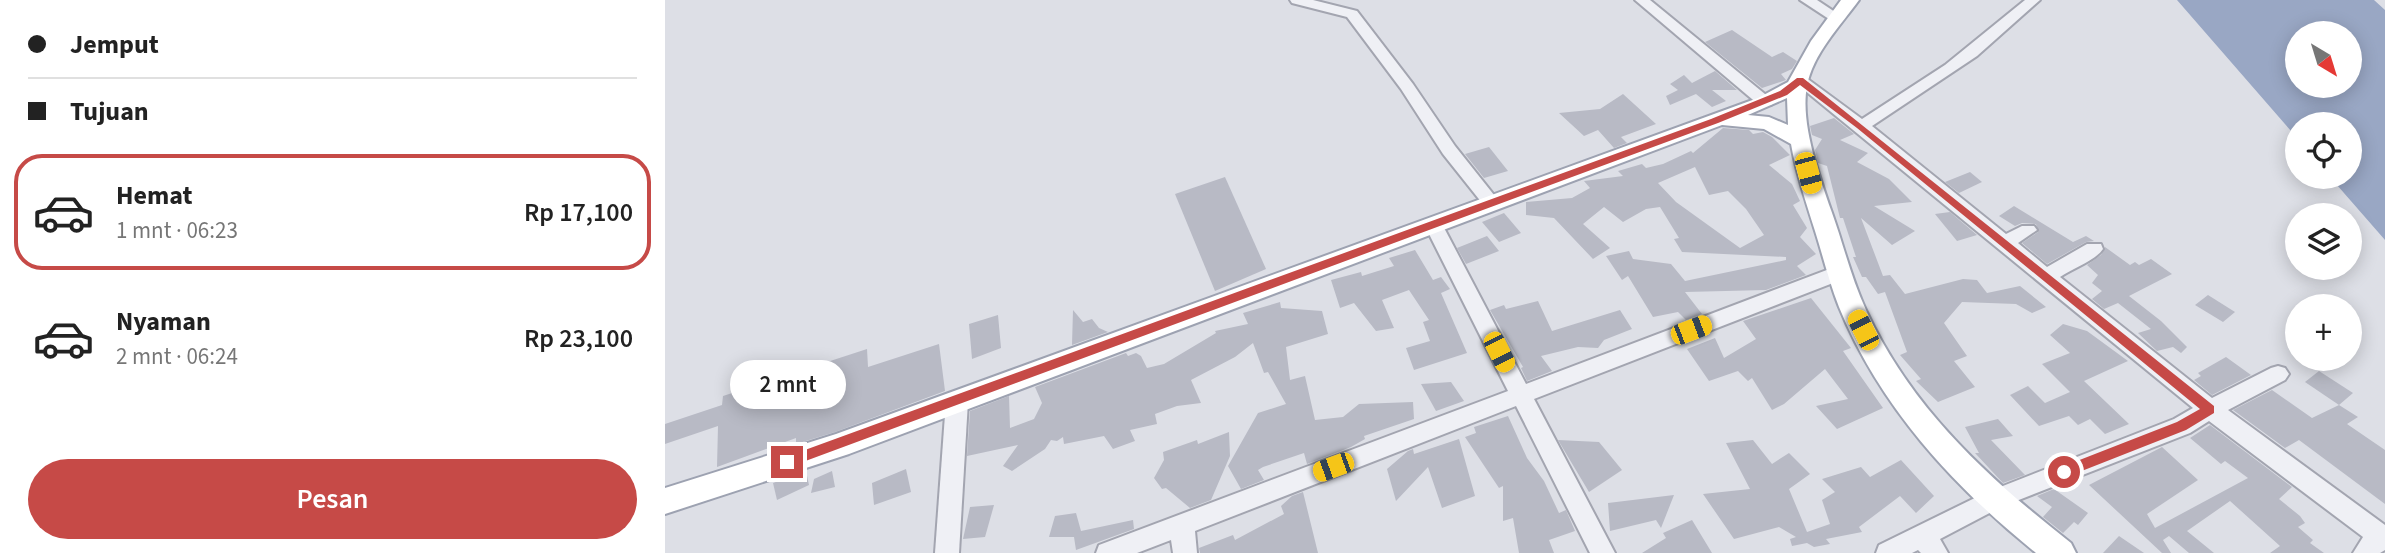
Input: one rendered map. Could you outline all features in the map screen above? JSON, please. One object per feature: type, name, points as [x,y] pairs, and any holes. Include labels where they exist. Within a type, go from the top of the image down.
[{"type":"main road","points":[[1850,0],[1799,83],[1798,139],[1853,311],[1895,388],[1926,431],[1959,469],[1993,500],[2060,553]]},
{"type":"main road","points":[[665,501],[839,445],[1765,102],[1799,83]]},
{"type":"main road","points":[[1714,121],[1738,119],[1769,123],[1798,139]]},
{"type":"street","points":[[1297,0],[1352,14],[1408,87],[1449,150],[1492,204]]},
{"type":"street","points":[[1807,0],[1837,18]]},
{"type":"street","points":[[1861,126],[1927,86],[1971,55],[2033,0]]},
{"type":"street","points":[[1647,1],[1765,102]]},
{"type":"street","points":[[1799,83],[1861,126],[2377,542]]},
{"type":"street","points":[[1433,224],[1602,553]]},
{"type":"street","points":[[2004,243],[2028,230]]},
{"type":"street","points":[[2046,277],[2070,260],[2094,249]]},
{"type":"street","points":[[1108,553],[1839,273]]},
{"type":"street","points":[[1888,553],[1929,545],[1993,500],[2182,426],[2278,374]]},
{"type":"street","points":[[947,553],[957,401]]},
{"type":"street","points":[[1182,524],[1185,553]]},
{"type":"water","points":[[2177,0],[2374,0],[2385,10],[2385,240],[2362,214],[2362,203],[2353,203],[2340,189],[2362,189],[2362,112],[2285,112],[2285,124]]},
{"type":"building","points":[[1732,30],[1772,57],[1783,52],[1797,61],[1792,69],[1781,74],[1786,80],[1762,88],[1705,42]]},
{"type":"building","points":[[1715,71],[1737,90],[1712,90],[1726,101],[1712,107],[1696,94],[1670,105],[1666,96],[1678,90],[1670,84],[1684,75],[1692,83]]},
{"type":"building","points":[[1623,94],[1656,124],[1621,137],[1627,143],[1614,148],[1598,130],[1584,136],[1559,113],[1600,109]]},
{"type":"building","points":[[1834,118],[1854,134],[1840,140],[1868,153],[1857,162],[1889,179],[1912,202],[1874,206],[1915,231],[1892,245],[1861,218],[1883,276],[1890,275],[1905,294],[1963,279],[1977,280],[1987,293],[2020,286],[2046,307],[2032,313],[2016,304],[1962,302],[1944,323],[1967,356],[1954,361],[1975,387],[1938,402],[1916,381],[1921,379],[1900,355],[1907,352],[1885,292],[1878,294],[1866,277],[1862,277],[1853,257],[1856,257],[1843,218],[1840,218],[1827,166],[1818,163],[1815,150],[1822,139],[1812,135],[1810,126]]},
{"type":"building","points":[[1723,128],[1749,130],[1753,134],[1763,132],[1790,155],[1769,165],[1792,184],[1800,201],[1793,205],[1807,228],[1800,237],[1816,254],[1797,266],[1806,275],[1766,290],[1685,292],[1702,314],[1686,320],[1678,312],[1653,317],[1628,276],[1622,280],[1606,256],[1629,251],[1633,259],[1671,264],[1685,281],[1786,260],[1786,257],[1682,252],[1674,239],[1679,238],[1660,207],[1646,209],[1623,222],[1604,207],[1583,224],[1610,248],[1593,259],[1554,218],[1526,215],[1526,202],[1572,198],[1590,188],[1584,181],[1623,176],[1618,171],[1642,164],[1646,168],[1663,164],[1691,151],[1693,153]],"holes":[[[1695,167],[1709,195],[1728,191],[1746,209],[1764,235],[1740,248],[1676,202],[1658,183]]]},
{"type":"building","points":[[1489,147],[1508,171],[1484,178],[1465,154]]},
{"type":"building","points":[[1970,172],[1982,182],[1959,193],[1945,182]]},
{"type":"building","points":[[1225,177],[1266,269],[1215,291],[1175,194]]},
{"type":"building","points":[[2014,206],[2073,242],[2086,236],[2094,241],[2086,242],[2047,264],[2022,243],[2038,232],[2036,224],[2022,223],[2015,226],[1999,216]]},
{"type":"building","points":[[1950,212],[1977,235],[1957,241],[1935,214]]},
{"type":"building","points":[[1504,213],[1521,233],[1499,242],[1482,222]]},
{"type":"building","points":[[1487,236],[1499,251],[1466,264],[1457,248]]},
{"type":"building","points":[[2105,247],[2130,265],[2135,262],[2139,265],[2151,259],[2172,274],[2129,296],[2161,321],[2187,347],[2181,353],[2173,347],[2157,351],[2138,333],[2151,329],[2118,303],[2104,309],[2092,299],[2102,291],[2092,283],[2098,275],[2087,265],[2101,255]]},
{"type":"building","points":[[1415,250],[1433,280],[1441,277],[1450,289],[1441,293],[1467,353],[1414,370],[1406,348],[1430,341],[1423,322],[1429,320],[1409,290],[1382,300],[1394,328],[1376,331],[1354,303],[1340,308],[1331,280],[1361,272],[1362,276],[1394,266],[1389,258]]},
{"type":"building","points":[[2208,295],[2235,312],[2223,322],[2195,305]]},
{"type":"building","points":[[1811,298],[1851,348],[1843,351],[1883,408],[1837,429],[1816,406],[1848,399],[1825,369],[1784,404],[1772,410],[1752,378],[1748,381],[1738,371],[1709,381],[1687,349],[1715,338],[1724,358],[1756,339],[1743,321]]},
{"type":"building","points":[[1538,301],[1552,331],[1620,310],[1632,329],[1604,340],[1598,348],[1578,347],[1541,356],[1552,371],[1527,381],[1521,368],[1523,367],[1490,310],[1504,305],[1506,309]]},
{"type":"building","points":[[1280,302],[1281,308],[1322,311],[1328,334],[1286,347],[1290,380],[1305,376],[1315,420],[1343,417],[1359,404],[1413,402],[1414,419],[1364,436],[1365,439],[1351,447],[1307,464],[1304,453],[1263,467],[1258,470],[1264,480],[1241,489],[1228,466],[1258,413],[1286,404],[1268,372],[1264,373],[1253,343],[1235,357],[1191,380],[1201,403],[1177,406],[1155,414],[1157,424],[1130,430],[1135,441],[1113,449],[1104,436],[1064,444],[1063,437],[1057,441],[1051,440],[1045,449],[1012,471],[1003,466],[1018,445],[967,456],[970,411],[1009,396],[1010,428],[1034,419],[1042,403],[1035,387],[1126,353],[1128,356],[1136,353],[1141,356],[1147,368],[1164,364],[1216,333],[1215,331],[1248,324],[1243,313]]},
{"type":"building","points":[[1073,310],[1083,322],[1092,319],[1099,328],[1108,332],[1072,345]]},
{"type":"building","points":[[998,315],[1001,348],[972,359],[969,324]]},
{"type":"building","points":[[2063,324],[2087,331],[2128,361],[2084,381],[2129,424],[2105,434],[2090,419],[2078,425],[2069,416],[2039,426],[2010,395],[2028,386],[2045,403],[2070,392],[2042,364],[2070,353],[2050,335]]},
{"type":"building","points":[[939,344],[945,391],[835,432],[796,444],[796,438],[717,467],[718,426],[665,444],[665,424],[722,405],[723,396],[867,349],[868,367]]},
{"type":"building","points":[[2226,357],[2251,375],[2212,395],[2194,380],[2201,376],[2198,373]]},
{"type":"building","points":[[2319,371],[2353,393],[2339,405],[2305,382]]},
{"type":"building","points":[[1451,382],[1464,401],[1436,411],[1421,384]]},
{"type":"building","points":[[2272,390],[2312,418],[2339,405],[2358,417],[2347,424],[2385,450],[2385,504],[2299,440],[2285,448],[2233,410]]},
{"type":"building","points":[[1508,416],[1527,458],[1544,481],[1559,513],[1566,510],[1575,531],[1549,540],[1554,553],[1519,553],[1513,518],[1503,521],[1503,486],[1499,488],[1465,437],[1476,433],[1474,427]]},
{"type":"building","points":[[1998,419],[2013,436],[1991,440],[2025,475],[2003,483],[1975,453],[1979,453],[1965,427]]},
{"type":"building","points":[[2210,425],[2292,487],[2279,499],[2300,516],[2305,523],[2298,527],[2313,540],[2310,543],[2324,553],[2270,553],[2280,546],[2230,501],[2187,531],[2214,553],[2189,553],[2169,536],[2163,540],[2171,553],[2162,553],[2089,485],[2162,447],[2198,480],[2147,514],[2155,528],[2248,478],[2225,461],[2221,464],[2190,438]]},
{"type":"building","points":[[1229,432],[1230,456],[1211,500],[1190,508],[1166,488],[1162,489],[1154,478],[1164,460],[1163,452],[1197,440],[1198,444]]},
{"type":"building","points":[[1459,439],[1475,496],[1442,508],[1428,467],[1396,501],[1387,469],[1408,451],[1413,449],[1414,454]]},
{"type":"building","points":[[1558,440],[1599,442],[1622,470],[1589,492]]},
{"type":"building","points":[[1753,440],[1772,464],[1789,453],[1810,474],[1789,489],[1807,532],[1830,524],[1822,500],[1835,492],[1822,479],[1861,467],[1870,477],[1901,460],[1934,496],[1916,513],[1900,496],[1859,527],[1862,532],[1826,539],[1830,544],[1814,547],[1807,543],[1792,546],[1790,539],[1796,537],[1779,527],[1734,539],[1703,494],[1750,489],[1726,443]]},
{"type":"building","points":[[906,469],[911,492],[874,505],[872,483]]},
{"type":"building","points":[[806,471],[809,485],[777,500],[773,483]]},
{"type":"building","points":[[832,471],[835,487],[811,493],[814,479]]},
{"type":"building","points":[[2054,489],[2088,513],[2078,525],[2074,522],[2063,533],[2043,517],[2052,507],[2037,496]]},
{"type":"building","points":[[1303,492],[1318,553],[1200,553],[1199,548],[1233,535],[1235,540],[1284,514],[1281,506],[1292,496]]},
{"type":"building","points":[[1674,495],[1661,528],[1656,520],[1610,531],[1608,503]]},
{"type":"building","points":[[994,505],[985,537],[963,539],[970,507]]},
{"type":"building","points":[[1076,513],[1081,531],[1133,520],[1134,529],[1076,550],[1074,537],[1049,537],[1055,516]]},
{"type":"building","points":[[1692,520],[1712,553],[1642,553],[1666,538],[1663,533]]},
{"type":"building","points":[[2119,536],[2144,553],[2103,553]]},
{"type":"route","points":[[787,462],[1765,102],[1797,85],[1800,80],[1861,126],[2210,410],[2182,426],[2064,472]]}]
